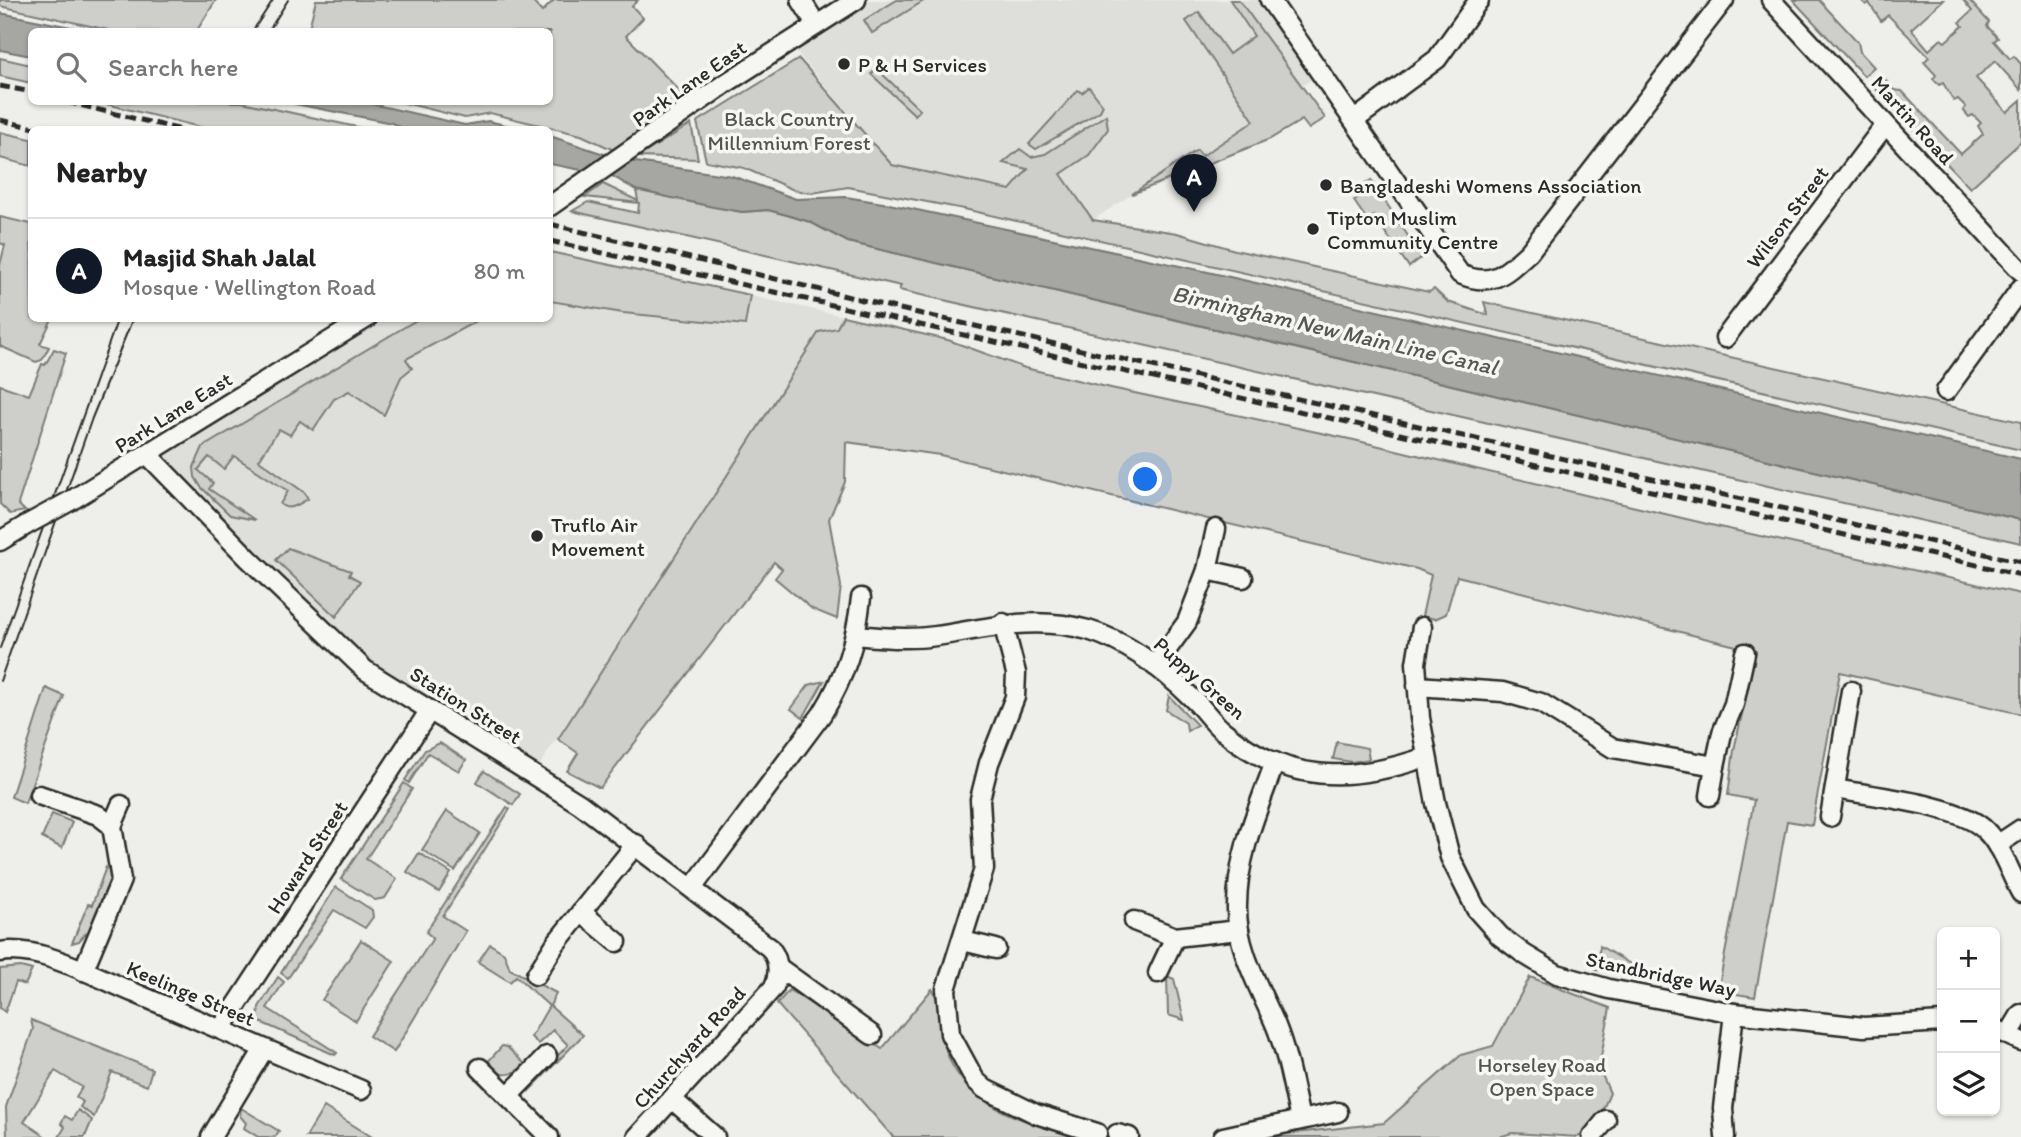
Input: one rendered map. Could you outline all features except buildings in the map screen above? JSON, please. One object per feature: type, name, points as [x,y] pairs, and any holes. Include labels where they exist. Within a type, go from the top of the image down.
[{"type":"street","points":[[801,0],[816,24]]},
{"type":"street","name":"Park Lane East","points":[[553,204],[816,24],[856,0]]},
{"type":"street","points":[[1270,0],[1356,119],[1461,274],[1479,282],[1493,279],[1510,269],[1528,252],[1724,0]]},
{"type":"street","points":[[1356,119],[1437,59],[1479,0]]},
{"type":"street","name":"Martin Road","points":[[1770,0],[2021,271]]},
{"type":"street","name":"Wilson Street","points":[[1725,338],[1885,125]]},
{"type":"street","points":[[1946,391],[2021,288]]},
{"type":"street","name":"Park Lane East","points":[[1,538],[148,455],[361,322]]},
{"type":"street","name":"Station Street","points":[[148,455],[248,558],[366,670],[580,804],[636,844],[770,948],[777,957],[778,967],[872,1035]]},
{"type":"street","points":[[1155,666],[1187,622],[1207,569],[1216,529]]},
{"type":"street","points":[[1207,569],[1243,578]]},
{"type":"street","points":[[693,887],[822,714],[840,685],[857,635],[862,598]]},
{"type":"street","name":"Puppy Green","points":[[857,635],[891,638],[934,636],[1003,623],[1038,621],[1087,630],[1122,642],[1193,698],[1221,729],[1252,751],[1275,762],[1305,771],[1364,775],[1426,757]]},
{"type":"street","points":[[1003,623],[1016,673],[1015,697],[989,763],[980,799],[984,869],[946,989],[950,1034],[975,1080],[985,1089],[1036,1114],[1097,1133]]},
{"type":"street","name":"Standbridge Way","points":[[1422,628],[1417,686],[1426,757],[1450,857],[1476,909],[1500,936],[1557,974],[1650,999],[1734,1013],[1864,1027],[1937,1022]]},
{"type":"street","points":[[1710,796],[1722,733],[1734,704],[1745,653]]},
{"type":"street","points":[[1417,686],[1503,692],[1541,703],[1613,748],[1715,766]]},
{"type":"street","points":[[1830,817],[1851,691]]},
{"type":"street","name":"Howard Street","points":[[221,1029],[430,710]]},
{"type":"street","points":[[1275,762],[1241,864],[1237,906],[1239,930],[1248,962],[1280,1038],[1300,1119]]},
{"type":"street","points":[[1835,789],[1955,812],[1985,828],[1997,845],[2021,893]]},
{"type":"street","points":[[38,795],[98,815],[112,826]]},
{"type":"street","points":[[83,971],[121,880],[112,826],[121,805]]},
{"type":"street","points":[[1997,845],[2021,828]]},
{"type":"street","points":[[536,975],[556,943],[636,844]]},
{"type":"street","points":[[581,912],[617,942]]},
{"type":"street","points":[[1134,921],[1175,937],[1239,930]]},
{"type":"street","points":[[1158,972],[1175,937]]},
{"type":"street","points":[[963,941],[996,950]]},
{"type":"street","name":"Keelinge Street","points":[[0,952],[15,949],[33,953],[83,971],[361,1090]]},
{"type":"street","name":"Churchyard Road","points":[[637,1137],[774,987],[778,967]]},
{"type":"street","points":[[1726,1137],[1723,1108],[1734,1013]]},
{"type":"street","points":[[2008,1035],[2021,1014]]},
{"type":"street","points":[[217,1135],[264,1049]]},
{"type":"street","points":[[508,1096],[547,1056]]},
{"type":"street","points":[[480,1068],[549,1137]]},
{"type":"street","points":[[673,1100],[715,1137]]},
{"type":"street","points":[[1223,1137],[1338,1112]]},
{"type":"street","points":[[1592,1137],[1606,1120]]},
{"type":"shaded area","points":[[856,0],[1270,0],[1322,72],[1287,96],[1270,139],[1132,194],[1093,220],[1061,174],[1010,190],[892,165],[789,43]]},
{"type":"shaded area","points":[[553,253],[843,316],[837,328],[819,332],[534,774],[365,670],[148,455],[362,322],[553,322]]},
{"type":"green space","points":[[0,0],[216,0],[198,28],[99,28],[0,6]]},
{"type":"green space","name":"Black Country Millennium Forest","points":[[316,0],[531,0],[542,12],[554,0],[638,0],[632,6],[643,18],[626,36],[684,95],[677,99],[673,109],[616,151],[553,126],[490,113],[465,118],[413,105],[553,105],[553,28],[309,28]]},
{"type":"green space","points":[[897,0],[925,0],[872,33],[864,20]]},
{"type":"green space","points":[[1230,0],[1239,0],[1325,118],[1309,129],[1302,120],[1270,139],[1132,194],[1197,150],[1202,156],[1254,121],[1186,21],[1199,12],[1229,54],[1254,36]]},
{"type":"green space","points":[[1793,0],[1819,0],[1858,42],[1860,52],[1874,67],[1864,76]]},
{"type":"green space","points":[[1861,0],[1943,0],[1911,29],[1929,50],[1941,39],[1945,42],[1963,26],[1960,22],[1972,11],[1963,0],[1969,0],[1989,22],[1987,26],[1998,38],[1994,41],[2010,59],[2014,56],[2021,64],[2021,90],[1995,61],[1976,78],[2007,112],[2021,100],[2021,142],[1970,188],[1872,85],[1882,76],[1894,90],[1902,91],[1961,154],[1983,134],[1978,126],[1981,123],[1973,115],[1969,117],[1963,110],[1966,107],[1958,99],[1954,101],[1943,83],[1939,85],[1933,79],[1936,75],[1924,62],[1929,57],[1888,15],[1881,21],[1869,3],[1866,5]]},
{"type":"green space","points":[[0,58],[28,64],[28,82],[0,76]]},
{"type":"green space","points":[[799,59],[892,165],[1010,190],[1028,169],[1003,163],[1020,149],[1031,157],[1045,154],[1106,115],[1108,129],[1089,155],[1061,174],[1093,220],[1177,233],[1235,250],[1429,292],[1434,289],[1448,302],[1488,315],[1484,302],[2021,422],[2021,450],[964,209],[848,187],[812,193],[794,190],[744,168],[706,161],[697,122]]},
{"type":"green space","points":[[877,69],[920,110],[915,115],[871,74]]},
{"type":"green space","points":[[1089,87],[1103,105],[1100,111],[1036,149],[1029,144],[1078,90],[1082,93]]},
{"type":"green space","points":[[110,105],[256,105],[352,126],[196,126]]},
{"type":"green space","points":[[691,124],[698,159],[638,157]]},
{"type":"green space","points":[[0,132],[28,138],[28,165],[0,158]]},
{"type":"green space","points":[[1371,180],[1422,257],[1409,267],[1374,216],[1367,220],[1354,201],[1360,196],[1356,190]]},
{"type":"green space","points":[[603,184],[638,201],[636,190],[742,212],[768,210],[810,222],[848,242],[2021,520],[2021,543],[899,290],[901,286],[572,211],[588,202],[638,213],[639,203],[585,197]]},
{"type":"green space","points":[[0,217],[28,223],[28,322],[51,322],[40,344],[49,347],[42,360],[36,362],[0,346],[0,265],[5,245],[0,243]]},
{"type":"green space","points":[[553,253],[750,295],[745,325],[623,313],[553,301]]},
{"type":"green space","points":[[843,316],[948,340],[1025,368],[1354,440],[1724,528],[2021,594],[2021,714],[1840,672],[1812,825],[1787,821],[1755,997],[1718,991],[1754,800],[1728,795],[1734,750],[1756,651],[1457,576],[1446,614],[1435,619],[1422,616],[1431,575],[1417,569],[940,455],[846,442],[845,482],[829,519],[841,586],[837,619],[812,609],[775,578],[782,569],[774,562],[600,788],[567,771],[578,753],[558,739],[819,332],[837,328]]},
{"type":"green space","points":[[413,322],[474,322],[406,359],[412,368],[401,377],[384,415],[349,391],[334,399],[313,430],[300,421],[290,435],[279,429],[259,460],[305,493],[308,499],[294,506],[280,504],[288,491],[234,456],[224,469],[209,457],[198,470],[213,483],[209,489],[255,520],[230,515],[201,487],[195,477],[194,467],[203,447]]},
{"type":"green space","points":[[54,349],[66,353],[18,504],[25,511],[10,514],[0,504],[0,385],[29,395],[42,364],[45,365]]},
{"type":"green space","points":[[288,548],[351,571],[349,575],[360,581],[336,617],[276,560]]},
{"type":"green space","points":[[824,681],[803,718],[791,709],[809,685]]},
{"type":"green space","points":[[46,688],[64,696],[25,803],[11,797]]},
{"type":"green space","points":[[1169,696],[1197,725],[1187,731],[1186,723],[1166,710]]},
{"type":"green space","points":[[1337,742],[1367,748],[1369,759],[1352,762],[1333,759]]},
{"type":"green space","points":[[440,743],[466,760],[459,771],[428,753],[409,783],[405,780],[425,750]]},
{"type":"green space","points":[[484,771],[520,794],[513,805],[477,782]]},
{"type":"green space","points":[[404,783],[412,789],[366,859],[397,879],[385,898],[375,900],[341,879]]},
{"type":"green space","points":[[507,807],[510,809],[443,916],[466,931],[394,1052],[369,1036],[433,938],[426,932]]},
{"type":"green space","points":[[447,811],[480,833],[455,871],[422,850]]},
{"type":"green space","points":[[52,814],[72,822],[62,848],[42,838]]},
{"type":"green space","points":[[419,853],[451,873],[439,892],[407,872]]},
{"type":"green space","points":[[106,867],[111,870],[114,880],[91,934],[86,933],[79,941],[72,943],[88,904],[92,905]]},
{"type":"green space","points":[[336,887],[372,910],[373,917],[365,928],[334,910],[288,978],[281,973]]},
{"type":"green space","points":[[361,940],[394,961],[356,1021],[322,1000]]},
{"type":"green space","points":[[490,944],[504,953],[510,969],[556,993],[550,1006],[583,1035],[528,1092],[537,1077],[568,1045],[553,1030],[538,1044],[531,1037],[549,1006],[516,976],[510,982],[478,962]]},
{"type":"green space","points":[[1600,946],[1654,978],[1596,970]]},
{"type":"green space","points":[[21,967],[32,970],[25,985],[16,982],[5,1012],[0,1008],[0,969]]},
{"type":"green space","points":[[1167,976],[1174,979],[1184,1020],[1168,1015]]},
{"type":"green space","points":[[278,977],[284,982],[267,1008],[337,1053],[335,1055],[258,1021],[259,1007]]},
{"type":"green space","name":"Horseley Road Open Space","points":[[1530,977],[1610,1008],[1599,1068],[1610,1093],[1594,1124],[1578,1137],[1512,1133],[1499,1137],[1260,1137],[1384,1123],[1461,1055],[1493,1046]]},
{"type":"green space","points":[[932,989],[939,1005],[948,1056],[958,1075],[972,1090],[988,1103],[1025,1121],[1086,1137],[893,1137],[777,1004],[789,990],[882,1049]]},
{"type":"green space","points":[[31,1020],[152,1069],[147,1086],[112,1072],[94,1117],[80,1107],[83,1102],[76,1097],[82,1087],[55,1071],[24,1122],[46,1137],[7,1137],[6,1107],[33,1029]]},
{"type":"green space","points":[[502,1046],[507,1047],[525,1064],[520,1069],[510,1074],[500,1074],[485,1065]]},
{"type":"green space","points":[[324,1107],[372,1137],[306,1137]]},
{"type":"green space","points":[[241,1108],[279,1131],[275,1137],[258,1137],[244,1128],[246,1123],[240,1116]]},
{"type":"green space","points":[[78,1110],[92,1120],[85,1137],[59,1137],[65,1127],[61,1123],[65,1116],[72,1120]]},
{"type":"water","points":[[0,13],[76,28],[28,28],[28,55],[0,50]]},
{"type":"water","points":[[300,105],[376,105],[465,125],[488,121],[510,126],[398,126]]},
{"type":"water","name":"Birmingham New Main Line Canal","points":[[553,137],[622,160],[732,176],[796,199],[846,197],[889,204],[1208,272],[2021,459],[2021,520],[848,242],[810,222],[768,210],[742,212],[713,207],[636,190],[612,176],[553,165]]},
{"type":"tram line","points":[[255,28],[273,0]]},
{"type":"tram line","points":[[270,28],[288,0]]},
{"type":"tram line","points":[[0,648],[117,322]]},
{"type":"tram line","points":[[0,681],[92,418],[131,322]]},
{"type":"railway","points":[[0,86],[28,91]]},
{"type":"railway","points":[[79,105],[166,126]]},
{"type":"railway","points":[[0,120],[28,127]]},
{"type":"railway","points":[[553,225],[891,307],[2021,562]]},
{"type":"railway","points":[[553,242],[2021,575]]},
{"type":"place","name":"P & H Services","points":[[844,64]]},
{"type":"place","name":"Bangladeshi Womens Association","points":[[1326,185]]},
{"type":"place","name":"Masjid Shah Jalal","points":[[1194,212]]},
{"type":"place","name":"Tipton Muslim Community Centre","points":[[1313,229]]},
{"type":"place","name":"Truflo Air Movement","points":[[537,536]]}]
